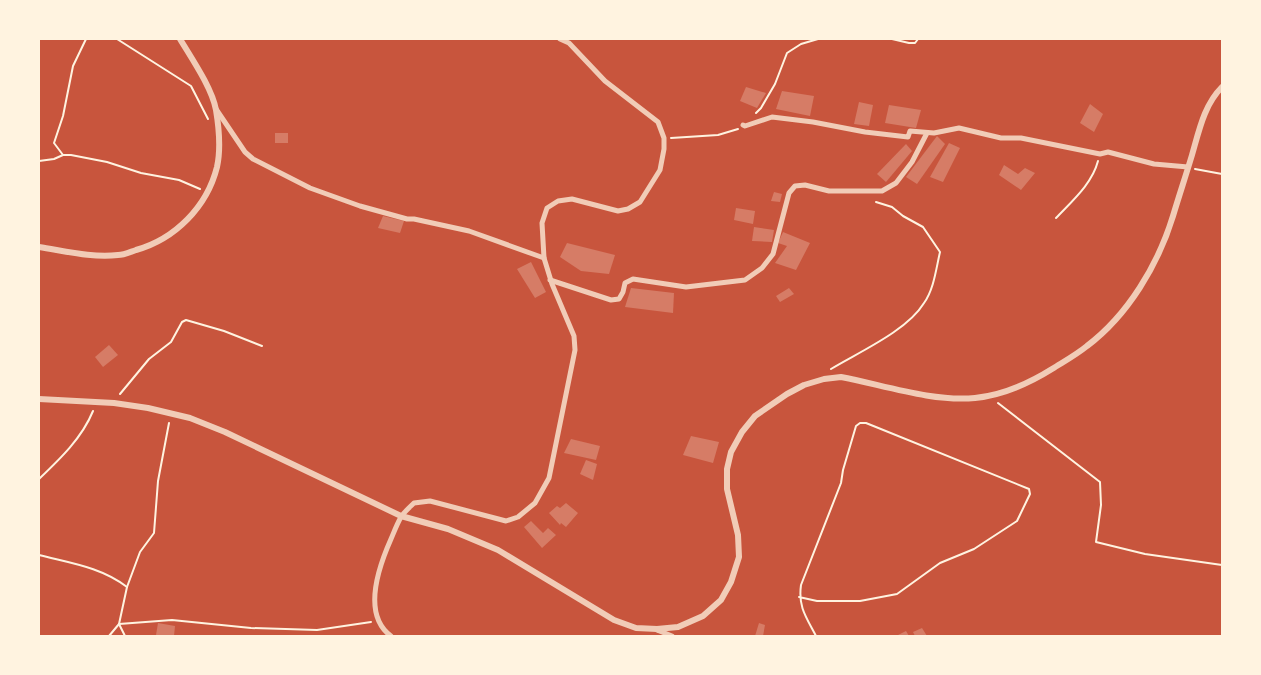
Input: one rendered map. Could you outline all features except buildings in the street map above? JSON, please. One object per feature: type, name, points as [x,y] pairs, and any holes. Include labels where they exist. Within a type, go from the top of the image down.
[{"type":"street","points":[[180,39],[205,82],[216,108],[245,152],[253,159],[310,188],[360,206],[398,217],[469,231],[544,258]]},
{"type":"street","points":[[391,636],[385,632],[378,621],[375,607],[376,588],[382,560],[401,516],[414,503],[430,501],[506,521],[518,517],[535,503],[549,478],[575,350],[574,336],[550,280],[544,258],[542,223],[547,208],[558,201],[572,199],[618,212],[628,210],[640,202],[660,170],[664,138],[658,122],[604,81],[569,43],[560,39]]},
{"type":"street","points":[[39,399],[114,402],[190,418],[225,432],[401,516],[483,543],[529,567],[614,620],[636,628],[656,629],[678,626],[703,616],[721,600],[731,582],[739,557],[738,535],[727,489],[727,469],[731,452],[742,432],[755,416],[787,394],[804,385],[824,379],[841,378],[943,398],[975,398],[1008,391],[1031,382],[1087,346],[1114,321],[1151,270],[1166,240],[1203,117],[1214,94],[1222,87]]},
{"type":"street","points":[[39,247],[95,255],[120,255],[151,246],[170,235],[194,213],[208,192],[217,166],[220,140],[216,108]]},
{"type":"street","points":[[743,125],[772,117],[908,137],[910,131],[934,134],[959,128],[1001,138],[1021,138],[1100,154],[1108,152],[1154,164],[1188,167]]},
{"type":"street","points":[[550,280],[611,300],[619,299],[625,283],[632,279],[686,287],[745,280],[762,268],[773,254],[789,193],[795,186],[805,185],[829,191],[882,191],[896,184],[912,162],[927,133]]},
{"type":"street","points":[[656,629],[672,636]]},
{"type":"path","points":[[63,155],[54,143],[63,116],[73,66],[86,39]]},
{"type":"path","points":[[117,39],[191,86],[211,125]]},
{"type":"path","points":[[755,114],[761,108],[775,84],[787,53],[800,44],[818,39]]},
{"type":"path","points":[[892,39],[915,43],[918,39]]},
{"type":"path","points":[[664,138],[718,135],[740,128],[743,125]]},
{"type":"path","points":[[39,160],[54,159],[71,154],[107,162],[141,173],[179,180],[208,192]]},
{"type":"path","points":[[1056,218],[1080,192],[1096,170],[1100,154]]},
{"type":"path","points":[[1188,167],[1222,174]]},
{"type":"path","points":[[824,379],[830,370],[902,327],[914,316],[931,290],[940,252],[923,227],[902,216],[892,207],[876,202]]},
{"type":"path","points":[[114,402],[149,359],[171,342],[182,322],[186,320],[224,331],[262,346]]},
{"type":"path","points":[[989,395],[1100,482],[1101,505],[1096,542],[1145,554],[1222,565]]},
{"type":"path","points":[[39,478],[61,458],[87,426],[96,401]]},
{"type":"path","points":[[109,636],[118,624],[127,587],[140,552],[154,532],[158,481],[171,413]]},
{"type":"path","points":[[799,597],[817,601],[860,600],[897,594],[940,563],[974,550],[1017,521],[1030,494],[1029,489],[866,423],[860,423],[856,426],[843,470],[842,483],[812,553],[801,585],[799,597],[801,607],[816,636]]},
{"type":"path","points":[[39,555],[90,568],[115,578],[127,587]]},
{"type":"path","points":[[118,624],[172,620],[251,628],[317,630],[378,621]]},
{"type":"path","points":[[118,624],[124,636]]}]
